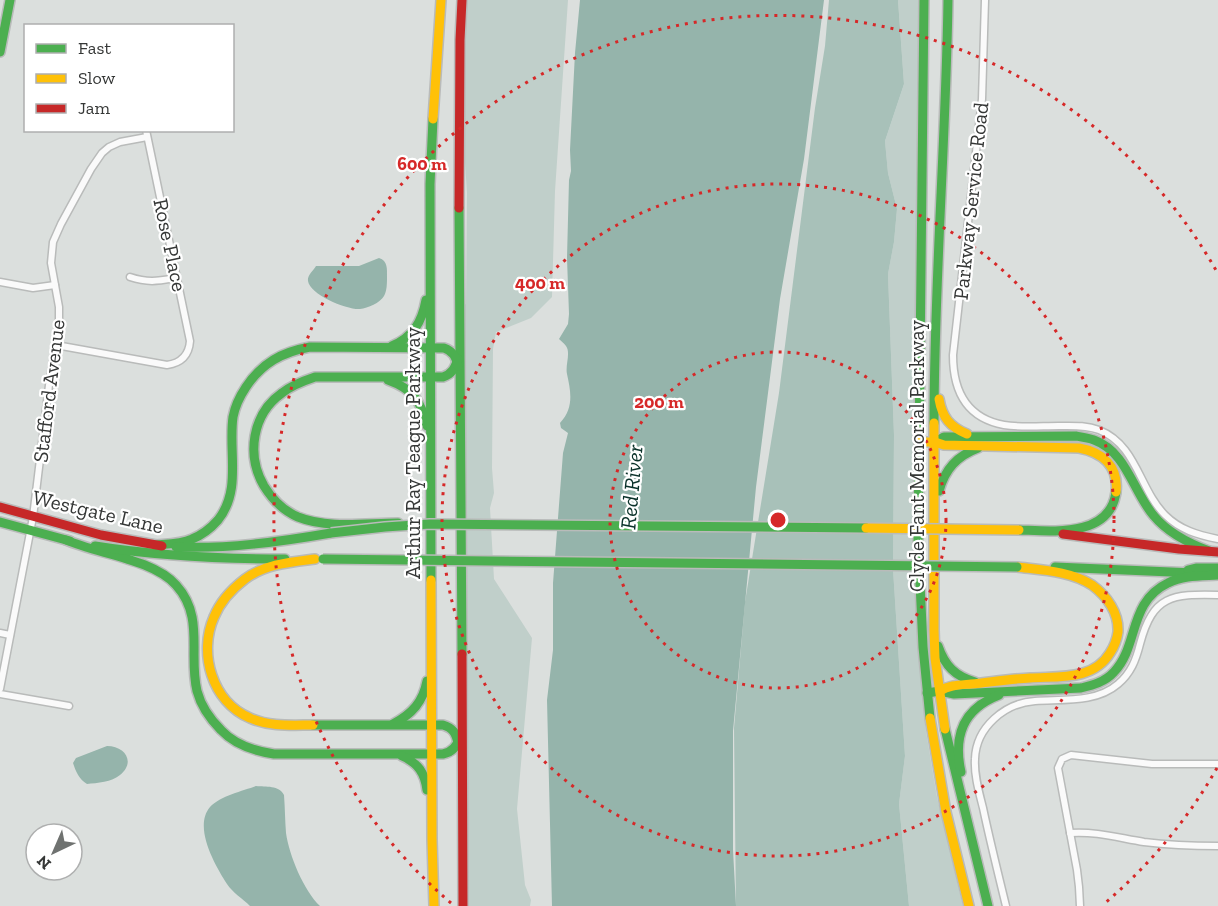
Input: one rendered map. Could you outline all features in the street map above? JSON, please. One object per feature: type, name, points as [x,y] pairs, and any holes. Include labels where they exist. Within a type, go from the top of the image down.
[{"type":"main road","points":[[0,52],[10,0]]},
{"type":"main road","name":"Arthur Ray Teague Parkway","points":[[434,906],[430,184],[441,0]]},
{"type":"main road","points":[[462,0],[459,101],[463,906]]},
{"type":"main road","name":"Clyde Fant Memorial Parkway","points":[[924,0],[919,594],[933,745],[943,802],[969,906]]},
{"type":"main road","name":"Clyde Fant Memorial Parkway","points":[[948,0],[934,376],[934,630],[946,738],[988,906]]},
{"type":"main road","points":[[386,348],[402,341],[420,325],[425,309],[430,265]]},
{"type":"main road","points":[[156,545],[184,542],[195,538],[208,531],[217,521],[230,499],[234,472],[233,415],[241,393],[261,367],[281,354],[310,347],[444,348],[454,356],[460,377]]},
{"type":"main road","points":[[460,350],[454,370],[448,375],[315,377],[291,386],[270,403],[256,426],[254,462],[267,491],[274,500],[296,516],[331,528],[430,524],[1067,530],[1100,520],[1108,514],[1116,497],[1117,480],[1114,471],[1103,458],[1088,450],[983,447],[920,442]]},
{"type":"main road","points":[[934,376],[941,410],[947,422],[961,432],[975,436]]},
{"type":"main road","points":[[368,378],[395,382],[414,395],[423,410],[431,444]]},
{"type":"main road","points":[[935,442],[944,437],[975,436],[1076,436],[1096,440],[1110,448],[1123,462],[1140,497],[1160,524],[1184,541],[1214,551]]},
{"type":"main road","points":[[935,517],[938,491],[944,475],[961,456],[983,447]]},
{"type":"main road","name":"Westgate Lane","points":[[0,507],[116,539],[156,545],[221,548],[259,544],[331,528]]},
{"type":"main road","name":"Westgate Lane","points":[[0,522],[66,540],[122,551],[223,559],[319,559]]},
{"type":"main road","points":[[1019,530],[1214,551]]},
{"type":"main road","points":[[66,540],[87,549],[155,569],[175,583],[185,595],[195,622],[195,681],[202,706],[217,727],[242,745],[257,752],[274,754],[432,755],[448,753],[454,749],[462,730]]},
{"type":"main road","points":[[462,757],[455,733],[446,725],[276,724],[262,723],[241,714],[223,698],[210,676],[207,656],[210,629],[220,606],[234,588],[253,573],[283,563],[319,559],[1080,568],[1218,574]]},
{"type":"main road","points":[[940,692],[946,687],[1085,673],[1102,663],[1114,646],[1118,628],[1116,619],[1110,604],[1100,591],[1083,580],[1063,573],[1017,567]]},
{"type":"main road","points":[[1183,572],[1196,568],[1218,568]]},
{"type":"main road","points":[[927,693],[954,694],[1081,688],[1101,683],[1111,676],[1124,660],[1141,608],[1156,591],[1172,580],[1218,574]]},
{"type":"main road","points":[[934,630],[947,666],[964,679],[980,683]]},
{"type":"main road","points":[[391,725],[411,714],[422,700],[427,686],[431,652]]},
{"type":"main road","points":[[974,849],[959,762],[957,746],[959,735],[969,716],[982,703],[1008,692]]},
{"type":"main road","points":[[393,754],[413,761],[425,775],[432,840]]},
{"type":"street","name":"Parkway Service Road","points":[[985,0],[982,109],[953,355],[954,376],[960,393],[972,409],[991,421],[1003,425],[1082,426],[1110,436],[1129,454],[1150,494],[1165,515],[1188,531],[1218,539]]},
{"type":"street","name":"Rose Place","points":[[56,345],[167,365],[176,363],[189,350],[177,278],[147,134]]},
{"type":"street","name":"Stafford Avenue","points":[[0,688],[31,530],[44,419],[60,313],[51,263],[53,242],[102,153],[113,144],[147,134]]},
{"type":"street","points":[[130,277],[153,282],[177,278]]},
{"type":"street","points":[[0,282],[33,288],[55,285]]},
{"type":"street","points":[[1006,906],[975,771],[976,752],[983,732],[996,717],[1014,705],[1032,701],[1082,699],[1105,693],[1130,672],[1148,621],[1157,609],[1170,599],[1185,595],[1218,595]]},
{"type":"street","points":[[0,633],[10,635]]},
{"type":"street","points":[[0,694],[69,706]]},
{"type":"street","points":[[1080,906],[1079,887],[1058,768],[1062,759],[1069,755],[1146,764],[1218,764]]},
{"type":"street","points":[[1070,833],[1090,833],[1154,843],[1218,846]]},
{"type":"shaded area","points":[[466,0],[568,0],[555,191],[552,297],[531,318],[496,332],[493,349],[492,468],[494,493],[490,508],[494,579],[532,638],[517,809],[525,885],[531,900],[530,906],[466,906],[464,305],[466,304],[467,193],[464,147]]},
{"type":"shaded area","points":[[829,0],[898,0],[904,84],[885,141],[888,173],[897,209],[888,274],[894,435],[893,569],[905,756],[899,804],[909,906],[736,906],[734,728],[745,602],[779,393],[825,46]]},
{"type":"shaded area","points":[[898,0],[921,0],[915,521],[917,625],[926,731],[937,797],[963,906],[909,906],[899,804],[905,756],[893,569],[894,435],[888,274],[897,209],[888,173],[885,141],[904,84]]},
{"type":"water","name":"Red River","points":[[580,0],[824,0],[804,159],[780,299],[756,487],[733,731],[733,850],[736,906],[552,906],[547,700],[553,650],[553,583],[563,453],[568,433],[561,428],[560,423],[568,412],[570,400],[567,349],[559,339],[568,324],[569,314],[567,258],[570,150]]},
{"type":"water","points":[[379,258],[386,266],[386,292],[380,301],[367,308],[354,309],[330,301],[315,291],[308,281],[316,266],[359,266]]},
{"type":"water","points":[[107,746],[119,749],[126,756],[128,760],[125,770],[113,779],[87,784],[78,775],[73,763],[76,758]]},
{"type":"water","points":[[256,786],[276,788],[284,795],[286,833],[290,852],[308,891],[320,906],[250,906],[229,887],[217,867],[205,835],[205,815],[214,803]]},
{"type":"traffic: fast","points":[[0,52],[10,0]]},
{"type":"traffic: fast","points":[[924,0],[918,540],[923,647],[930,718]]},
{"type":"traffic: fast","points":[[934,423],[948,0]]},
{"type":"traffic: fast","points":[[431,580],[430,184],[433,119]]},
{"type":"traffic: fast","points":[[459,208],[462,654]]},
{"type":"traffic: fast","points":[[392,346],[406,338],[415,328],[426,300]]},
{"type":"traffic: fast","points":[[156,545],[179,543],[192,539],[206,531],[218,520],[230,496],[232,483],[232,430],[235,409],[252,379],[274,360],[290,352],[310,347],[444,348],[454,355],[458,366]]},
{"type":"traffic: fast","points":[[398,523],[322,523],[298,517],[288,511],[271,495],[258,474],[254,448],[258,423],[264,412],[282,393],[294,385],[315,377],[443,377],[453,370],[458,359]]},
{"type":"traffic: fast","points":[[388,380],[404,387],[415,397],[427,426]]},
{"type":"traffic: fast","points":[[935,442],[944,437],[1076,436],[1094,440],[1105,446],[1122,463],[1147,506],[1166,528],[1179,537],[1209,551]]},
{"type":"traffic: fast","points":[[939,491],[953,464],[978,448]]},
{"type":"traffic: fast","points":[[1019,530],[1063,531],[1091,525],[1103,517],[1111,507],[1116,492]]},
{"type":"traffic: fast","points":[[0,522],[70,541]]},
{"type":"traffic: fast","points":[[331,533],[430,524],[866,528]]},
{"type":"traffic: fast","points":[[176,547],[254,544],[331,533]]},
{"type":"traffic: fast","points":[[66,540],[140,563],[166,576],[176,585],[185,597],[193,623],[195,677],[199,697],[213,721],[226,735],[239,743],[252,749],[274,754],[443,754],[454,749],[459,738]]},
{"type":"traffic: fast","points":[[95,546],[190,556],[285,559]]},
{"type":"traffic: fast","points":[[323,559],[1017,567]]},
{"type":"traffic: fast","points":[[1055,567],[1194,573]]},
{"type":"traffic: fast","points":[[1188,570],[1218,568]]},
{"type":"traffic: fast","points":[[927,693],[940,691],[954,694],[1081,688],[1099,683],[1114,672],[1122,661],[1140,613],[1146,601],[1155,591],[1180,579],[1218,575]]},
{"type":"traffic: fast","points":[[938,646],[952,669],[962,677],[975,682]]},
{"type":"traffic: fast","points":[[393,724],[416,707],[427,681]]},
{"type":"traffic: fast","points":[[961,772],[958,747],[963,725],[977,708],[999,695]]},
{"type":"traffic: fast","points":[[313,725],[443,725],[454,731],[458,743]]},
{"type":"traffic: fast","points":[[945,729],[988,906]]},
{"type":"traffic: fast","points":[[402,756],[420,769],[427,790]]},
{"type":"traffic: slow","points":[[433,119],[441,0]]},
{"type":"traffic: slow","points":[[939,399],[948,421],[967,434]]},
{"type":"traffic: slow","points":[[934,423],[935,658],[945,729]]},
{"type":"traffic: slow","points":[[919,442],[935,442],[944,445],[1087,450],[1102,457],[1112,468],[1115,475],[1116,492]]},
{"type":"traffic: slow","points":[[866,528],[1019,530]]},
{"type":"traffic: slow","points":[[313,725],[265,723],[237,711],[218,689],[208,661],[208,646],[209,631],[217,611],[227,596],[245,579],[270,567],[315,559]]},
{"type":"traffic: slow","points":[[940,691],[959,685],[1063,677],[1085,673],[1103,662],[1110,653],[1118,635],[1118,625],[1111,606],[1097,589],[1084,580],[1066,574],[1017,567]]},
{"type":"traffic: slow","points":[[431,580],[434,906]]},
{"type":"traffic: slow","points":[[930,718],[946,812],[969,906]]},
{"type":"traffic: jam","points":[[459,208],[462,0]]},
{"type":"traffic: jam","points":[[0,507],[101,535],[162,546]]},
{"type":"traffic: jam","points":[[1063,534],[1218,552]]},
{"type":"traffic: jam","points":[[462,654],[463,906]]}]
